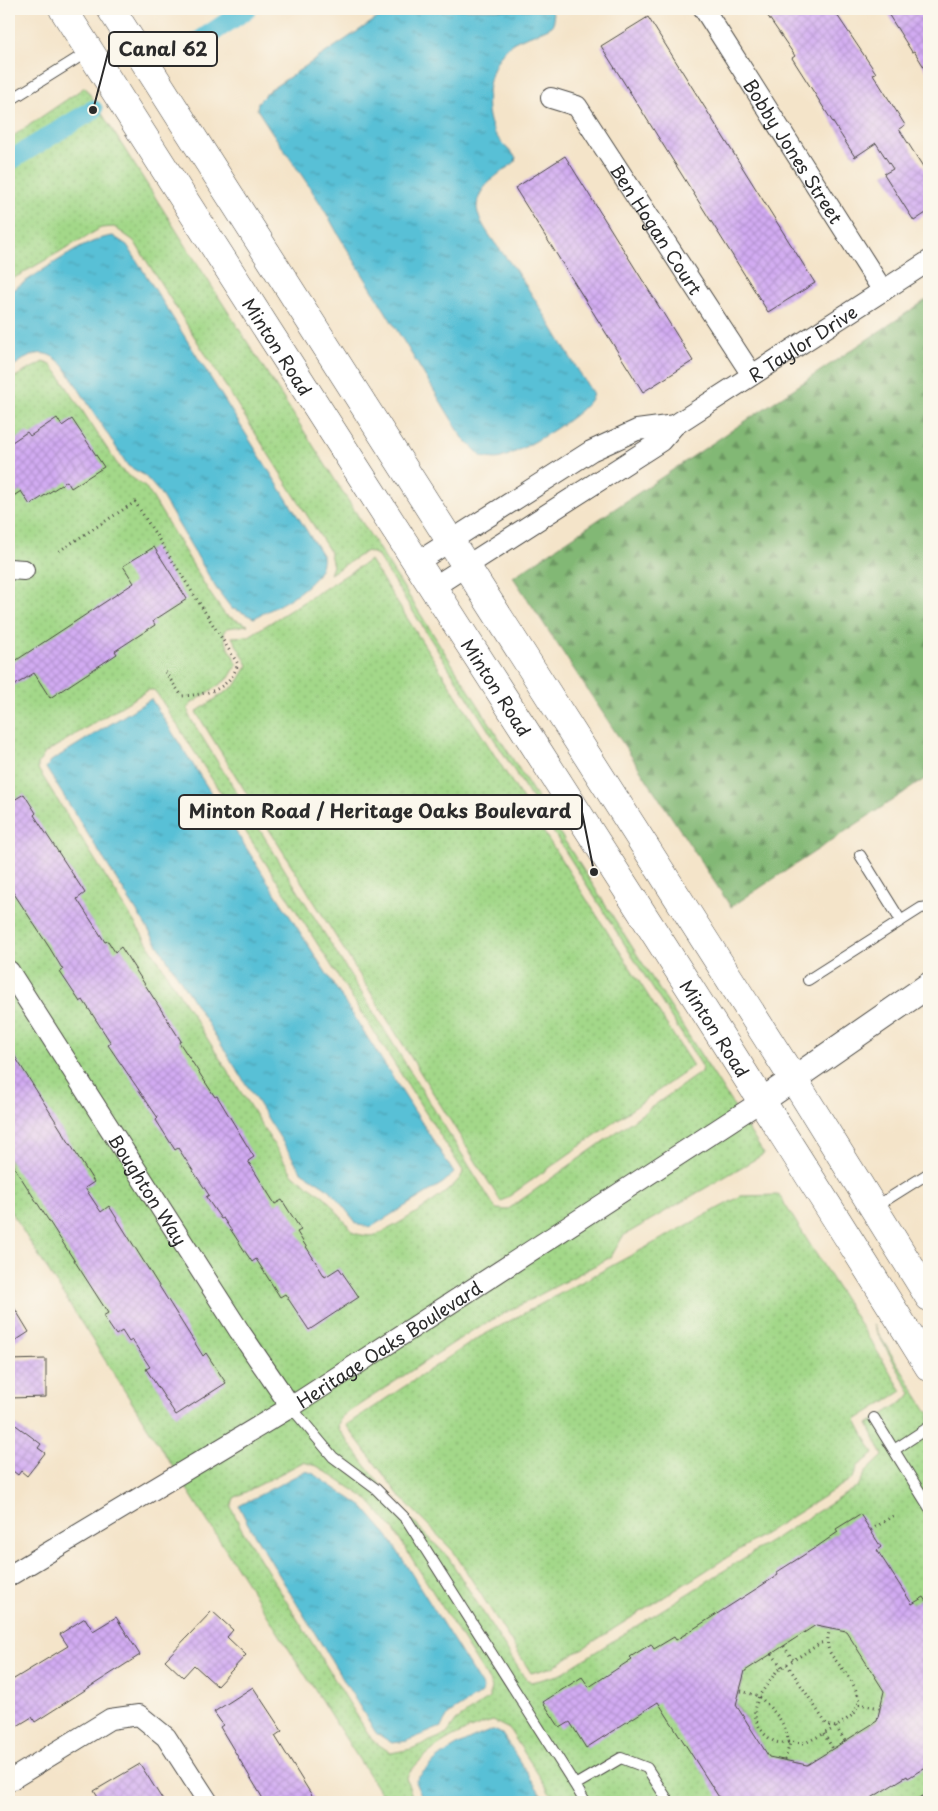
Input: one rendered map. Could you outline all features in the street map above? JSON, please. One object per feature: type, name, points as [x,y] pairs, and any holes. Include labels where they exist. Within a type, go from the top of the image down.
[{"type":"main road","name":"Minton Road","points":[[63,9],[432,588],[763,1100],[929,1367]]},
{"type":"main road","points":[[111,9],[794,1080],[929,1298]]},
{"type":"street","name":"Bobby Jones Street","points":[[704,9],[883,291]]},
{"type":"street","name":"Ben Hogan Court","points":[[551,98],[577,106],[752,375]]},
{"type":"street","name":"R Taylor Drive","points":[[432,588],[660,441],[675,425],[929,261]]},
{"type":"street","name":"R Taylor Drive","points":[[416,563],[603,445],[637,430],[675,425]]},
{"type":"street","points":[[603,445],[616,469]]},
{"type":"street","points":[[536,486],[552,511]]},
{"type":"street","name":"Boughton Way","points":[[9,970],[235,1324],[291,1407]]},
{"type":"street","points":[[763,1100],[929,985]]},
{"type":"street","name":"Heritage Oaks Boulevard","points":[[9,1576],[291,1407],[763,1100]]},
{"type":"street","points":[[9,1781],[110,1719],[139,1715],[166,1737],[208,1802]]},
{"type":"lane","points":[[9,101],[89,50]]},
{"type":"lane","points":[[860,855],[901,921]]},
{"type":"lane","points":[[808,980],[921,908],[929,907]]},
{"type":"lane","points":[[874,1208],[929,1173]]},
{"type":"lane","points":[[291,1407],[333,1457],[376,1489],[407,1520],[586,1802]]},
{"type":"lane","points":[[874,1418],[929,1507]]},
{"type":"lane","points":[[894,1450],[929,1427]]},
{"type":"lane","points":[[575,1785],[621,1758],[647,1768],[667,1802]]},
{"type":"lane","points":[[924,1802],[929,1799]]},
{"type":"path","points":[[60,551],[135,502],[238,664],[234,676],[225,685],[209,692],[182,696],[163,669]]},
{"type":"path","points":[[871,1530],[896,1514]]},
{"type":"path","points":[[826,1642],[821,1643],[782,1668],[759,1696],[755,1708],[756,1719],[761,1731],[772,1740],[782,1744],[805,1743],[835,1728],[854,1714],[859,1704],[853,1684],[828,1651],[826,1642],[830,1628]]},
{"type":"path","points":[[784,1646],[793,1660]]},
{"type":"path","points":[[772,1654],[782,1668]]},
{"type":"path","points":[[787,1664],[827,1725],[835,1728],[845,1741]]},
{"type":"path","points":[[741,1691],[759,1696],[780,1718],[789,1743],[785,1760]]},
{"type":"path","points":[[859,1704],[880,1708]]},
{"type":"path","points":[[824,1734],[833,1749]]},
{"type":"green space","points":[[85,87],[764,1154],[623,1236],[611,1257],[473,1330],[341,1417],[338,1425],[340,1431],[391,1499],[448,1557],[524,1677],[531,1682],[559,1675],[858,1486],[866,1472],[883,1456],[868,1424],[907,1399],[911,1393],[873,1325],[929,1414],[929,1802],[556,1802],[509,1729],[493,1721],[469,1729],[445,1742],[413,1768],[406,1778],[414,1802],[386,1802],[9,1209],[9,380],[43,362],[51,365],[57,372],[121,470],[145,487],[153,498],[209,592],[225,615],[248,625],[228,628],[224,631],[225,640],[237,664],[229,678],[191,704],[188,708],[189,716],[496,1209],[507,1210],[701,1072],[702,1066],[377,555],[367,551],[330,574],[333,566],[329,550],[134,241],[114,227],[101,228],[9,281],[9,139]],"holes":[[[148,690],[154,690],[158,695],[463,1171],[452,1187],[440,1196],[411,1216],[376,1235],[368,1236],[354,1233],[325,1197],[293,1175],[38,769],[38,764],[45,753]],[[303,1462],[317,1466],[367,1499],[394,1530],[490,1683],[492,1688],[489,1698],[456,1721],[447,1734],[411,1749],[391,1753],[372,1740],[241,1528],[231,1507],[234,1498]],[[829,1614],[850,1621],[895,1705],[889,1724],[787,1776],[768,1770],[725,1700],[742,1661]]]},
{"type":"green space","points":[[929,298],[929,776],[731,907],[513,577]]},
{"type":"green space","points":[[370,560],[693,1066],[501,1202],[196,712],[236,685],[248,665],[232,637],[249,636]]},
{"type":"green space","points":[[779,1195],[902,1391],[856,1420],[874,1454],[858,1466],[853,1478],[553,1667],[531,1673],[454,1552],[398,1494],[346,1425],[478,1338],[741,1196]]},
{"type":"green space","points":[[822,1622],[824,1627],[837,1629],[843,1626],[888,1697],[882,1699],[879,1713],[882,1717],[799,1770],[789,1761],[781,1759],[779,1765],[773,1764],[734,1701],[735,1694],[739,1695],[743,1681],[739,1680],[740,1674]]},
{"type":"water","points":[[391,9],[552,10],[554,21],[552,26],[510,45],[497,61],[492,72],[488,95],[489,117],[496,136],[516,157],[515,162],[486,186],[477,206],[481,221],[524,283],[593,394],[589,402],[568,421],[523,448],[499,459],[482,457],[463,438],[319,202],[257,109],[258,102],[270,90]]},
{"type":"water","points":[[113,236],[127,245],[322,555],[317,575],[308,584],[287,601],[254,618],[232,609],[216,588],[160,493],[144,475],[128,466],[64,366],[49,355],[36,354],[9,369],[9,292],[89,243]]},
{"type":"water","points":[[151,699],[454,1173],[443,1183],[371,1227],[358,1225],[330,1190],[301,1171],[46,768],[51,761]]},
{"type":"water","points":[[305,1471],[312,1473],[363,1507],[388,1536],[483,1688],[482,1693],[449,1714],[441,1727],[407,1741],[392,1743],[376,1733],[248,1524],[239,1506]]},
{"type":"water","points":[[494,1730],[502,1734],[546,1802],[424,1802],[415,1782],[422,1773],[450,1750],[472,1738]]},
{"type":"building","points":[[763,9],[833,9],[876,73],[873,74],[905,125],[899,129],[929,176],[929,211],[914,221],[884,174],[893,169],[876,143],[855,157],[792,58],[795,56]]},
{"type":"building","points":[[885,9],[929,9],[929,75],[914,51],[912,52]]},
{"type":"building","points":[[648,17],[815,283],[768,312],[601,46]]},
{"type":"building","points":[[565,156],[693,361],[643,392],[515,188]]},
{"type":"building","points":[[57,418],[62,426],[72,419],[104,467],[71,488],[67,481],[30,505],[21,491],[9,499],[9,444],[27,432],[30,436]]},
{"type":"building","points":[[154,547],[187,599],[153,621],[155,625],[115,651],[117,654],[50,698],[34,673],[9,689],[9,665],[134,583],[123,566]]},
{"type":"building","points":[[24,794],[36,813],[34,815],[85,893],[77,899],[105,942],[108,941],[115,952],[121,947],[181,1041],[179,1042],[215,1097],[217,1096],[254,1157],[248,1161],[275,1204],[282,1200],[301,1230],[297,1232],[325,1277],[339,1268],[359,1297],[309,1330],[285,1294],[280,1297],[256,1259],[252,1262],[223,1218],[221,1219],[206,1197],[209,1195],[178,1148],[175,1150],[156,1120],[158,1118],[108,1045],[111,1043],[83,1000],[80,1002],[60,972],[63,970],[9,886],[9,803]]},
{"type":"building","points":[[9,1047],[94,1182],[85,1188],[101,1212],[109,1206],[203,1356],[206,1353],[226,1383],[176,1415],[146,1369],[150,1367],[132,1340],[129,1342],[122,1331],[116,1335],[103,1316],[108,1313],[9,1159]]},
{"type":"building","points":[[9,1299],[29,1332],[9,1345]]},
{"type":"building","points":[[46,1359],[46,1397],[9,1398],[9,1360]]},
{"type":"building","points":[[9,1420],[41,1444],[38,1448],[45,1453],[27,1476],[21,1471],[18,1475],[9,1468]]},
{"type":"building","points":[[860,1514],[881,1547],[877,1550],[912,1604],[924,1597],[929,1605],[929,1765],[908,1778],[907,1776],[865,1802],[722,1802],[658,1702],[586,1748],[570,1722],[560,1728],[543,1702],[582,1677],[589,1687],[651,1644],[654,1649],[674,1637],[676,1640],[778,1575],[777,1572],[838,1532],[836,1529]],"holes":[[[816,1625],[846,1631],[884,1691],[877,1721],[807,1765],[769,1757],[736,1705],[745,1671]]]},
{"type":"building","points":[[212,1611],[233,1630],[227,1637],[246,1655],[217,1686],[194,1665],[183,1677],[165,1660]]},
{"type":"building","points":[[116,1617],[140,1655],[35,1722],[32,1717],[9,1731],[9,1682],[68,1646],[60,1634],[85,1618],[93,1631]]},
{"type":"building","points":[[253,1687],[282,1731],[275,1736],[316,1802],[265,1802],[220,1727],[223,1725],[214,1712]]},
{"type":"building","points":[[140,1764],[164,1802],[101,1802],[94,1791]]},
{"type":"waterway","points":[[186,50],[247,9]]},
{"type":"waterway","points":[[9,161],[93,110]]},
{"type":"place","name":"Canal 62","points":[[93,110]]},
{"type":"place","name":"Minton Road / Heritage Oaks Boulevard","points":[[594,872]]}]
